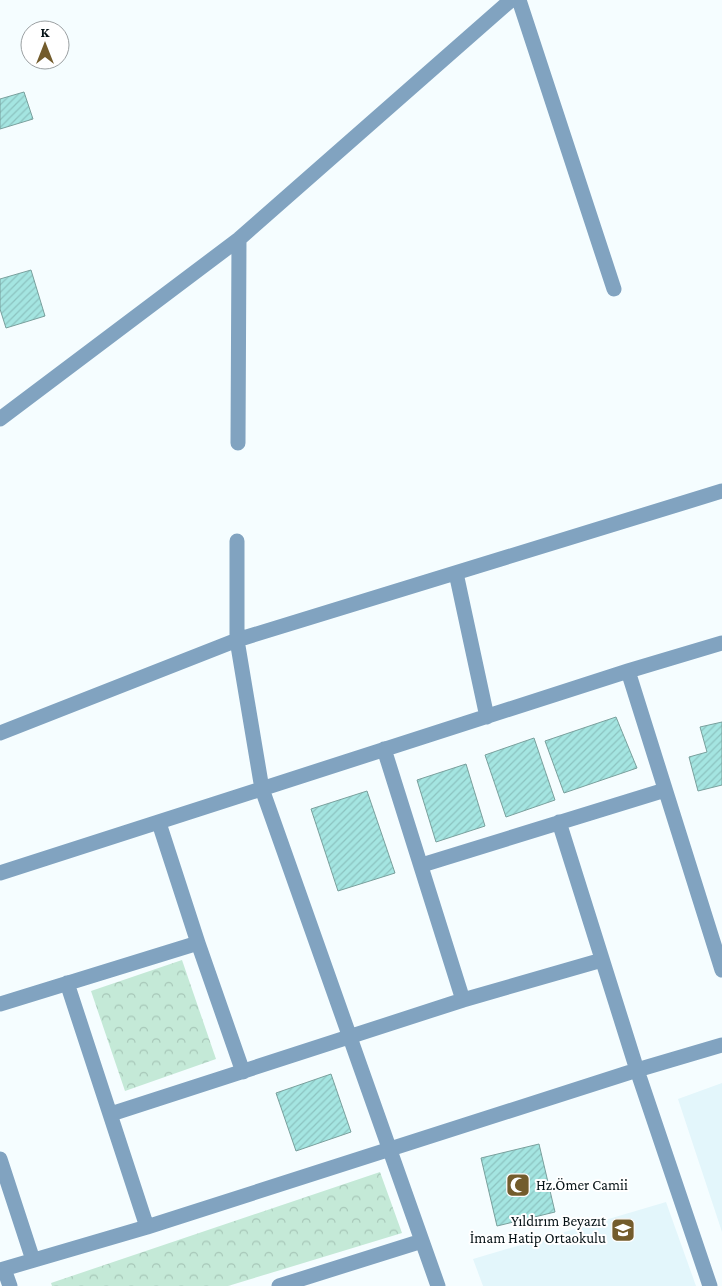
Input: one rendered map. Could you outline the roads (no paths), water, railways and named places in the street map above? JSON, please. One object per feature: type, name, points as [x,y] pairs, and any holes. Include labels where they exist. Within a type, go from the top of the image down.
[{"type":"street","points":[[0,418],[239,239],[511,0]]},
{"type":"street","points":[[519,0],[614,290]]},
{"type":"street","points":[[238,443],[239,239]]},
{"type":"street","points":[[0,733],[237,640],[722,491]]},
{"type":"street","points":[[237,541],[237,640],[262,789],[438,1286]]},
{"type":"street","points":[[456,573],[487,716]]},
{"type":"street","points":[[0,873],[628,671],[722,643]]},
{"type":"street","points":[[628,671],[722,970]]},
{"type":"street","points":[[384,749],[463,1000]]},
{"type":"street","points":[[422,865],[665,790]]},
{"type":"street","points":[[559,822],[637,1070],[710,1286]]},
{"type":"street","points":[[159,823],[243,1072]]},
{"type":"street","points":[[0,1004],[198,943]]},
{"type":"street","points":[[111,1114],[463,1000],[602,960]]},
{"type":"street","points":[[67,983],[147,1227]]},
{"type":"street","points":[[10,1286],[2,1270],[147,1227],[637,1070],[722,1045]]},
{"type":"street","points":[[0,1159],[33,1260]]},
{"type":"street","points":[[279,1286],[422,1241]]},
{"type":"place","name":"Hz.Ömer Camii","points":[[518,1185]]},
{"type":"place","name":"Yıldırım Beyazıt İmam Hatip Ortaokulu","points":[[623,1230]]}]
